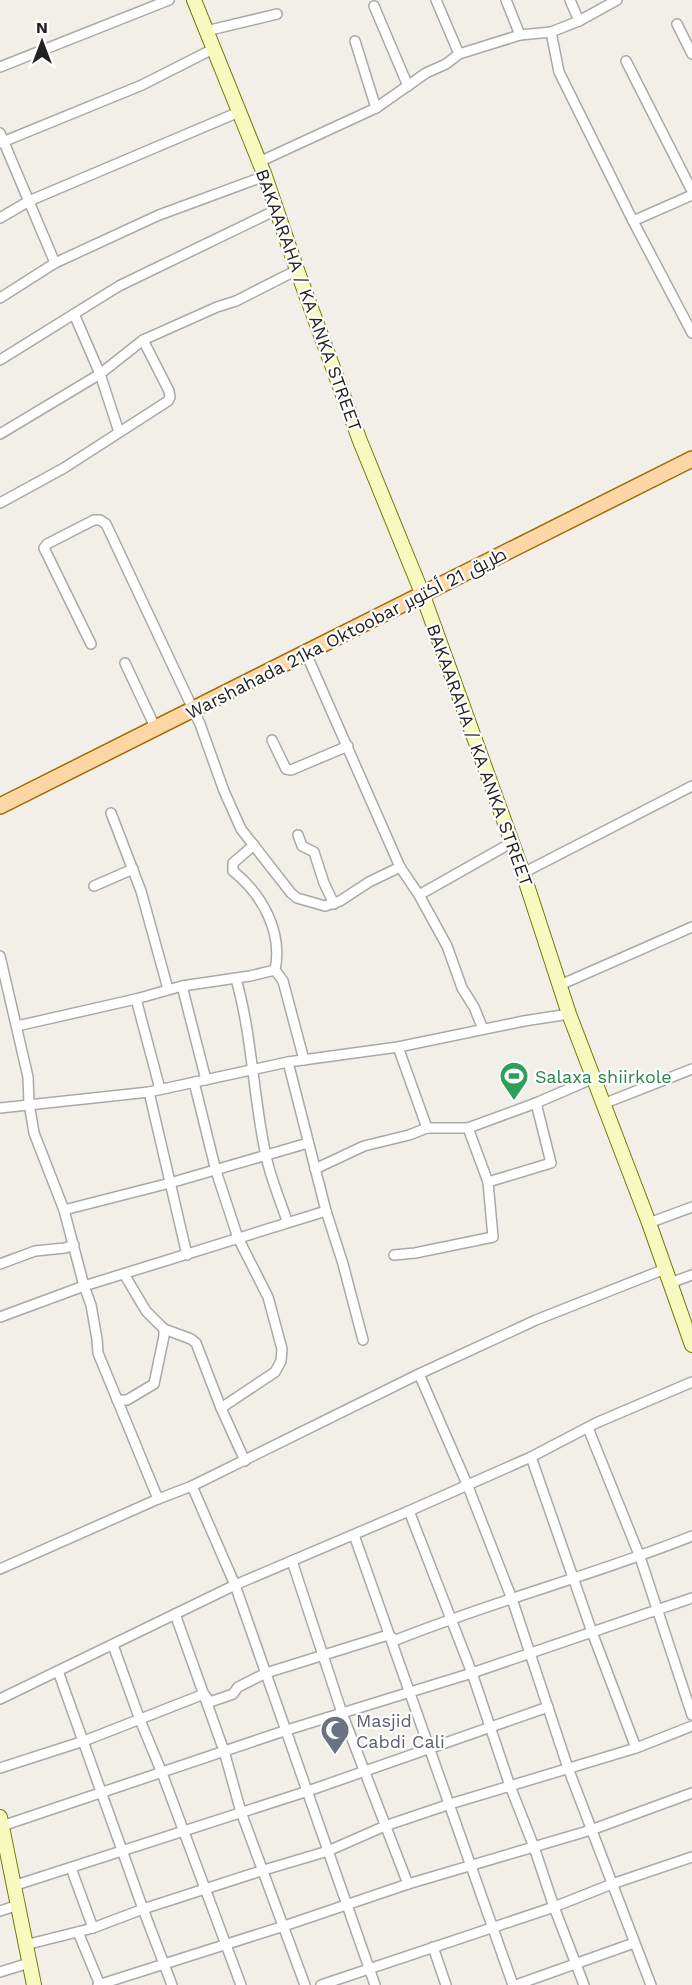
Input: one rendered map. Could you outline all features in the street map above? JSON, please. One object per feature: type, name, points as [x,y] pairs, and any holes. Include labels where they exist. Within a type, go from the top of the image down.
[{"type":"main road","name":"Warshahada 21ka Oktoobar طريق 21 أكتوبر","points":[[0,806],[194,710],[305,651],[692,459]]},
{"type":"street","points":[[0,67],[169,0]]},
{"type":"street","name":"BAKAARAHA / KA ANKA STREET","points":[[194,0],[265,176],[360,441],[422,593],[523,873],[569,1014],[649,1223],[691,1341]]},
{"type":"street","points":[[436,0],[459,54]]},
{"type":"street","points":[[506,0],[520,36]]},
{"type":"street","points":[[570,0],[579,21]]},
{"type":"street","points":[[259,162],[376,108],[459,54],[520,36],[551,32],[579,21],[617,0]]},
{"type":"street","points":[[374,6],[408,86]]},
{"type":"street","points":[[206,31],[277,14]]},
{"type":"street","points":[[677,24],[692,54]]},
{"type":"street","points":[[551,32],[559,72],[692,333]]},
{"type":"street","points":[[355,41],[376,108]]},
{"type":"street","points":[[55,263],[1,139],[142,85],[213,49]]},
{"type":"street","points":[[626,61],[692,193],[633,221]]},
{"type":"street","points":[[0,218],[29,201],[239,112]]},
{"type":"street","points":[[0,298],[55,263],[159,215],[265,176]]},
{"type":"street","points":[[0,360],[119,286],[276,210]]},
{"type":"street","points":[[0,434],[100,374],[142,339],[236,301],[297,270]]},
{"type":"street","points":[[74,314],[100,374],[119,432]]},
{"type":"street","points":[[0,503],[64,468],[168,401],[169,391],[142,339]]},
{"type":"street","points":[[91,644],[45,548],[47,544],[94,520],[100,520],[106,524],[194,710],[224,791],[241,829],[297,898],[325,906],[334,904],[400,867]]},
{"type":"street","points":[[305,651],[400,867],[419,895],[447,946],[462,988],[474,1006],[483,1029]]},
{"type":"street","points":[[124,663],[156,729]]},
{"type":"street","points":[[272,740],[286,770],[291,770],[348,746]]},
{"type":"street","points":[[523,873],[692,786]]},
{"type":"street","points":[[111,813],[141,891],[168,989]]},
{"type":"street","points":[[298,836],[302,846],[314,852],[334,904]]},
{"type":"street","points":[[419,895],[511,843]]},
{"type":"street","points":[[254,846],[233,863],[232,868],[260,901],[274,930],[278,955],[275,970],[283,981],[304,1060]]},
{"type":"street","points":[[94,886],[133,869]]},
{"type":"street","points":[[560,985],[692,927]]},
{"type":"street","points":[[0,956],[28,1077],[34,1133],[64,1210],[91,1305],[98,1339],[98,1353],[158,1499]]},
{"type":"street","points":[[17,1026],[136,999],[168,989],[236,979],[275,970]]},
{"type":"street","points":[[236,979],[243,1002],[265,1155],[287,1221]]},
{"type":"street","points":[[182,986],[206,1080]]},
{"type":"street","points":[[136,999],[160,1089]]},
{"type":"street","points":[[0,1108],[29,1103],[149,1092],[288,1062],[398,1047],[569,1014]]},
{"type":"street","points":[[398,1047],[427,1128]]},
{"type":"street","points":[[288,1062],[326,1211],[363,1340]]},
{"type":"street","points":[[603,1104],[692,1069]]},
{"type":"street","points":[[315,1169],[364,1146],[427,1128],[468,1128],[536,1103],[594,1078]]},
{"type":"street","points":[[194,1082],[216,1171],[238,1238],[267,1297],[282,1349],[282,1356],[275,1372],[221,1408]]},
{"type":"street","points":[[149,1092],[187,1255]]},
{"type":"street","points":[[488,1182],[550,1163],[536,1103]]},
{"type":"street","points":[[394,1255],[493,1237],[488,1182],[468,1128]]},
{"type":"street","points":[[64,1210],[216,1171],[308,1143]]},
{"type":"street","points":[[649,1223],[692,1207]]},
{"type":"street","points":[[0,1317],[84,1286],[187,1255],[287,1221],[326,1211]]},
{"type":"street","points":[[0,1264],[35,1251],[74,1245]]},
{"type":"street","points":[[0,1569],[192,1486],[419,1374],[536,1320],[665,1269]]},
{"type":"street","points":[[124,1274],[146,1311],[164,1329],[195,1341],[245,1461]]},
{"type":"street","points":[[670,1283],[692,1275]]},
{"type":"street","points":[[117,1400],[127,1400],[154,1384],[164,1329]]},
{"type":"street","points":[[419,1374],[467,1484],[512,1599],[568,1768],[651,1985]]},
{"type":"street","points":[[0,1699],[235,1585],[409,1511],[692,1382]]},
{"type":"street","points":[[588,1428],[640,1557],[692,1715]]},
{"type":"street","points":[[531,1456],[592,1632],[636,1749]]},
{"type":"street","points":[[192,1486],[235,1585],[375,1985]]},
{"type":"street","points":[[409,1511],[472,1673],[510,1786],[584,1985]]},
{"type":"street","points":[[354,1535],[514,1985],[634,1943]]},
{"type":"street","points":[[388,1635],[396,1640],[451,1618],[640,1557],[692,1536]]},
{"type":"street","points":[[292,1561],[342,1713],[408,1884]]},
{"type":"street","points":[[34,1985],[14,1886],[2,1842],[1,1821],[102,1793],[287,1730],[472,1673],[692,1598]]},
{"type":"street","points":[[174,1614],[224,1751],[241,1812],[305,1985]]},
{"type":"street","points":[[204,1694],[210,1702],[233,1694],[238,1688],[266,1673],[388,1635]]},
{"type":"street","points":[[113,1645],[241,1985]]},
{"type":"street","points":[[58,1671],[142,1909],[172,1985]]},
{"type":"street","points":[[0,1768],[84,1741],[204,1694]]},
{"type":"street","points":[[14,1886],[308,1791],[548,1707]]},
{"type":"street","points":[[25,1945],[93,1928],[142,1909],[328,1851],[385,1826],[450,1803],[636,1749],[692,1726]]},
{"type":"street","points":[[78,1932],[99,1985],[408,1884],[591,1830],[692,1793]]},
{"type":"street","points":[[321,1985],[554,1907],[612,1884],[692,1857]]},
{"type":"street","points":[[71,1868],[93,1928]]},
{"type":"street","points":[[0,1911],[18,1905]]},
{"type":"street","points":[[433,1947],[446,1985]]},
{"type":"street","points":[[0,1972],[29,1963]]},
{"type":"place","name":"Salaxa shiirkole","points":[[514,1102]]},
{"type":"place","name":"Masjid Cabdi Cali","points":[[335,1756]]}]
